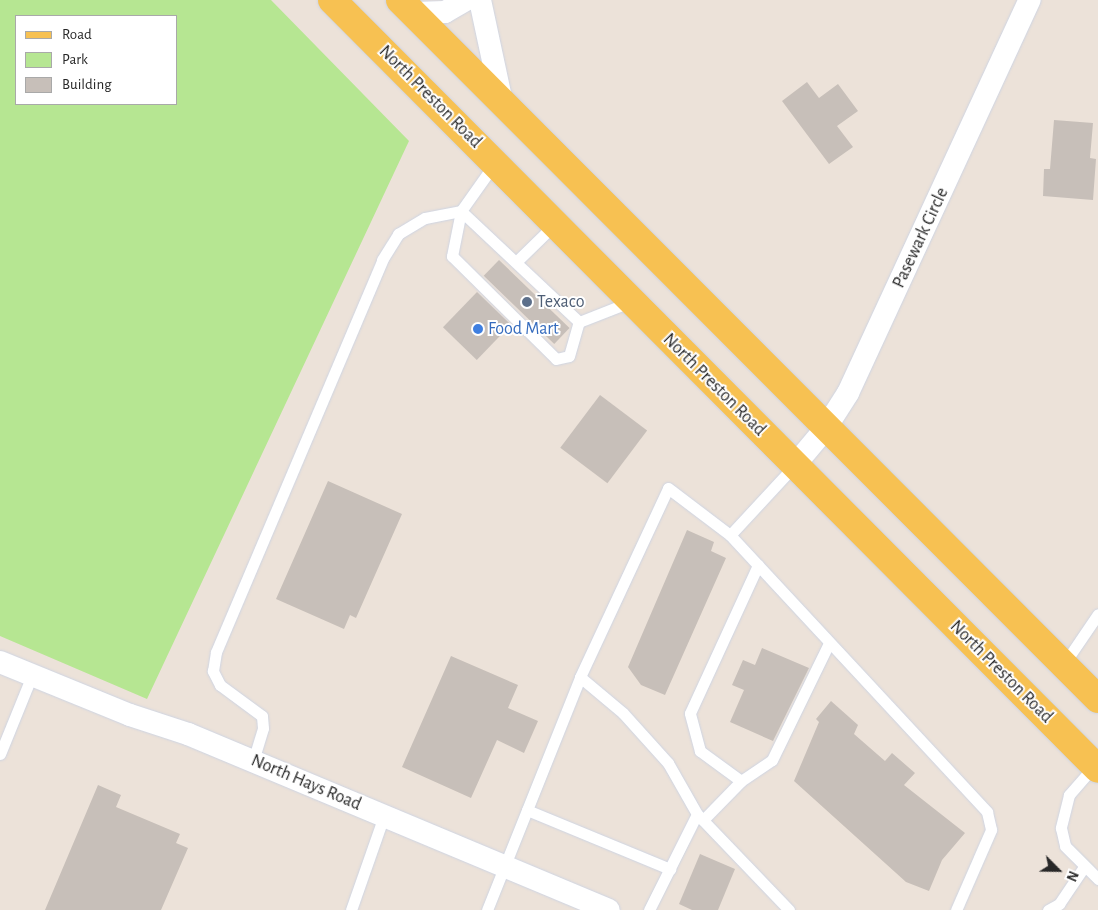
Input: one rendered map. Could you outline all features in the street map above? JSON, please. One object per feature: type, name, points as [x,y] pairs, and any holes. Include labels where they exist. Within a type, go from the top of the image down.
[{"type":"main road","name":"North Preston Road","points":[[332,0],[794,466],[1096,767]]},
{"type":"main road","points":[[407,6],[825,429],[1098,699]]},
{"type":"street","points":[[407,6],[445,12],[466,0]]},
{"type":"street","points":[[480,0],[502,103]]},
{"type":"street","name":"Pasewark Circle","points":[[794,466],[825,429],[865,358],[1030,0]]},
{"type":"street","name":"North Hays Road","points":[[0,662],[253,761],[609,910]]},
{"type":"lane","points":[[495,163],[461,210],[452,256],[556,360],[568,356],[580,322],[631,301]]},
{"type":"lane","points":[[461,210],[580,322]]},
{"type":"lane","points":[[253,761],[263,728],[262,716],[220,685],[213,671],[216,652],[382,260],[398,234],[425,218],[461,210]]},
{"type":"lane","points":[[516,262],[555,224]]},
{"type":"lane","points":[[730,535],[794,466]]},
{"type":"lane","points":[[487,910],[580,677],[668,488],[730,535],[987,812],[991,830],[956,910]]},
{"type":"lane","points":[[741,781],[700,751],[690,713],[758,565]]},
{"type":"lane","points":[[1063,666],[1098,614]]},
{"type":"lane","points":[[649,910],[700,817],[741,781],[772,760],[829,643]]},
{"type":"lane","points":[[0,754],[32,675]]},
{"type":"lane","points":[[580,677],[623,713],[668,763],[700,817],[790,910]]},
{"type":"lane","points":[[1096,767],[1069,795],[1061,828],[1065,846],[1098,879]]},
{"type":"lane","points":[[527,810],[670,869]]},
{"type":"lane","points":[[351,910],[384,816]]},
{"type":"lane","points":[[1048,910],[1059,904],[1084,867]]},
{"type":"green space","points":[[0,0],[271,0],[409,141],[147,699],[0,636]]},
{"type":"building","points":[[807,82],[819,98],[838,84],[858,111],[837,126],[853,147],[829,164],[782,101]]},
{"type":"building","points":[[1054,120],[1093,123],[1090,158],[1096,159],[1093,200],[1043,196],[1044,169],[1050,169]]},
{"type":"building","name":"Texaco","points":[[499,260],[569,328],[554,344],[484,276]]},
{"type":"building","name":"Food Mart","points":[[477,292],[511,325],[477,360],[443,327]]},
{"type":"building","points":[[600,395],[647,431],[607,483],[560,448]]},
{"type":"building","points":[[328,481],[402,514],[356,618],[350,615],[344,629],[276,599]]},
{"type":"building","points":[[687,530],[714,542],[711,551],[726,558],[665,695],[641,685],[628,667]]},
{"type":"building","points":[[762,648],[809,668],[773,741],[730,722],[744,690],[732,685],[743,660],[755,665]]},
{"type":"building","points":[[451,656],[518,685],[508,708],[538,721],[524,753],[497,740],[471,798],[402,767]]},
{"type":"building","points":[[831,701],[858,725],[854,734],[885,761],[892,753],[915,773],[904,785],[965,833],[942,860],[929,891],[906,882],[794,781],[819,722],[816,719]]},
{"type":"building","points":[[98,785],[121,795],[116,807],[180,834],[176,843],[188,848],[161,910],[45,910]]},
{"type":"building","points":[[700,854],[735,869],[718,910],[692,910],[679,904]]},
{"type":"place","name":"Texaco","points":[[527,302]]},
{"type":"place","name":"Food Mart","points":[[478,329]]}]
